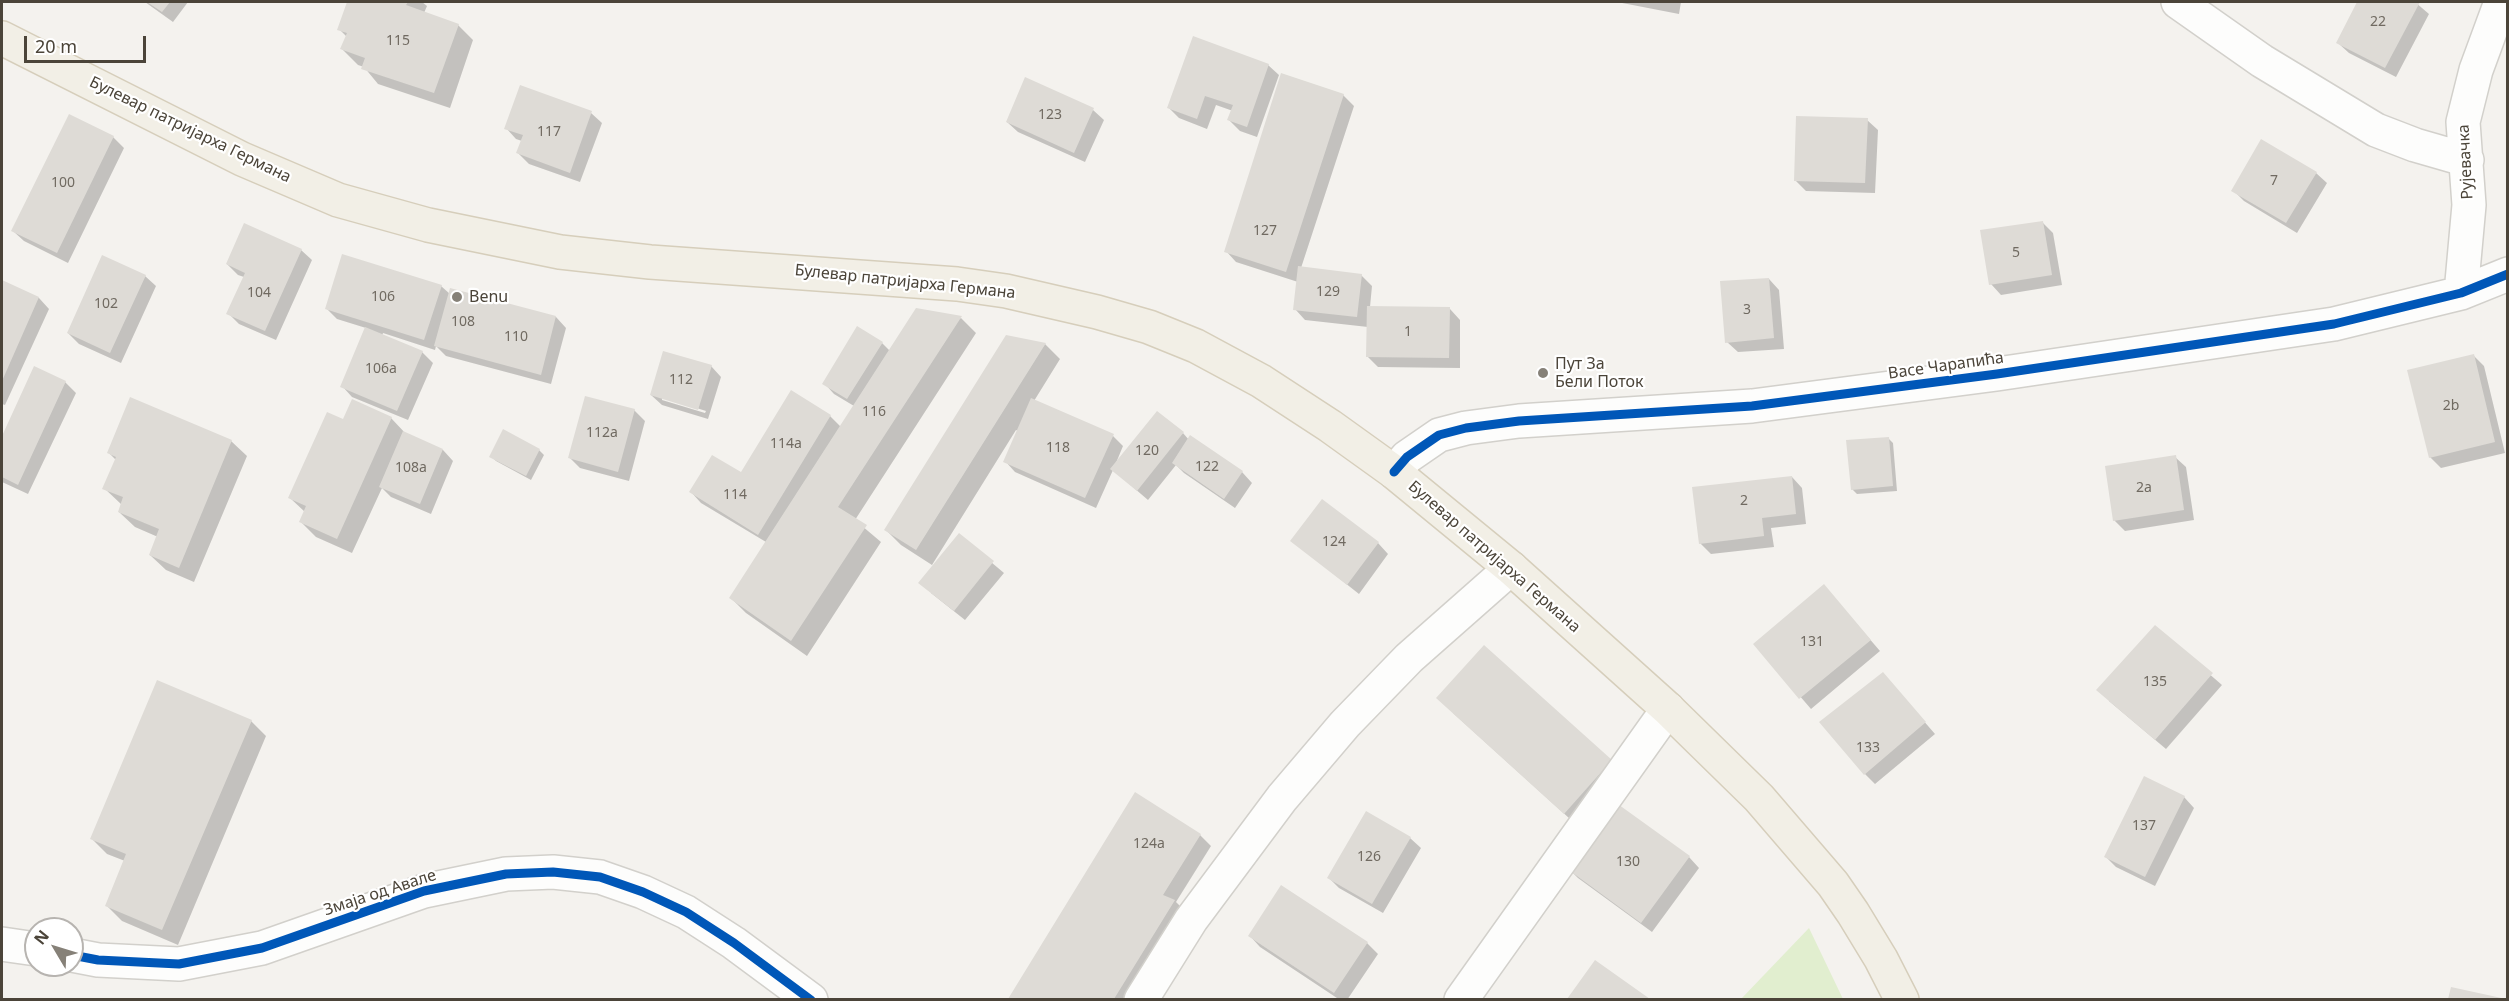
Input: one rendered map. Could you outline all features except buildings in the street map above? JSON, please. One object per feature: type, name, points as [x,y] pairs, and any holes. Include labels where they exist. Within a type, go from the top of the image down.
[{"type":"main road","name":"Булевар патријарха Германа","points":[[2,38],[242,159],[338,200],[428,225],[560,252],[650,262],[945,283],[1006,291],[1054,300],[1149,327],[1196,346],[1261,381],[1330,426],[1394,472],[1511,568],[1668,709],[1759,798],[1833,884],[1876,950],[1902,999]]},
{"type":"street","points":[[2178,2],[2262,61],[2376,130],[2415,145],[2467,160]]},
{"type":"street","name":"Рујевачка","points":[[2461,293],[2469,205],[2463,122],[2476,70],[2501,2]]},
{"type":"street","name":"Васе Чарапића","points":[[1394,472],[1407,457],[1439,435],[1466,428],[1519,421],[1752,406],[1997,374],[2334,324],[2461,293],[2508,274]]},
{"type":"street","points":[[1141,999],[1198,911],[1282,798],[1346,724],[1409,658],[1511,568]]},
{"type":"street","points":[[1461,999],[1668,709]]},
{"type":"street","name":"Змаја од Авале","points":[[84,957],[179,964],[262,948],[424,891],[506,874],[553,872],[600,877],[643,892],[686,912],[812,999]]},
{"type":"street","points":[[2,944],[24,947]]},
{"type":"green space","points":[[1809,928],[1843,999],[1741,999]]},
{"type":"cycle path","points":[[1394,472],[1407,457],[1439,435],[1466,428],[1519,421],[1752,406],[1997,374],[2334,324],[2461,293],[2508,274]]},
{"type":"cycle path","points":[[84,957],[179,964],[262,948],[424,891],[506,874],[553,872],[600,877],[643,892],[686,912],[734,943],[811,1000]]},
{"type":"place","name":"Benu","points":[[457,297]]},
{"type":"place","name":"Пут За Бели Поток","points":[[1543,373]]}]
